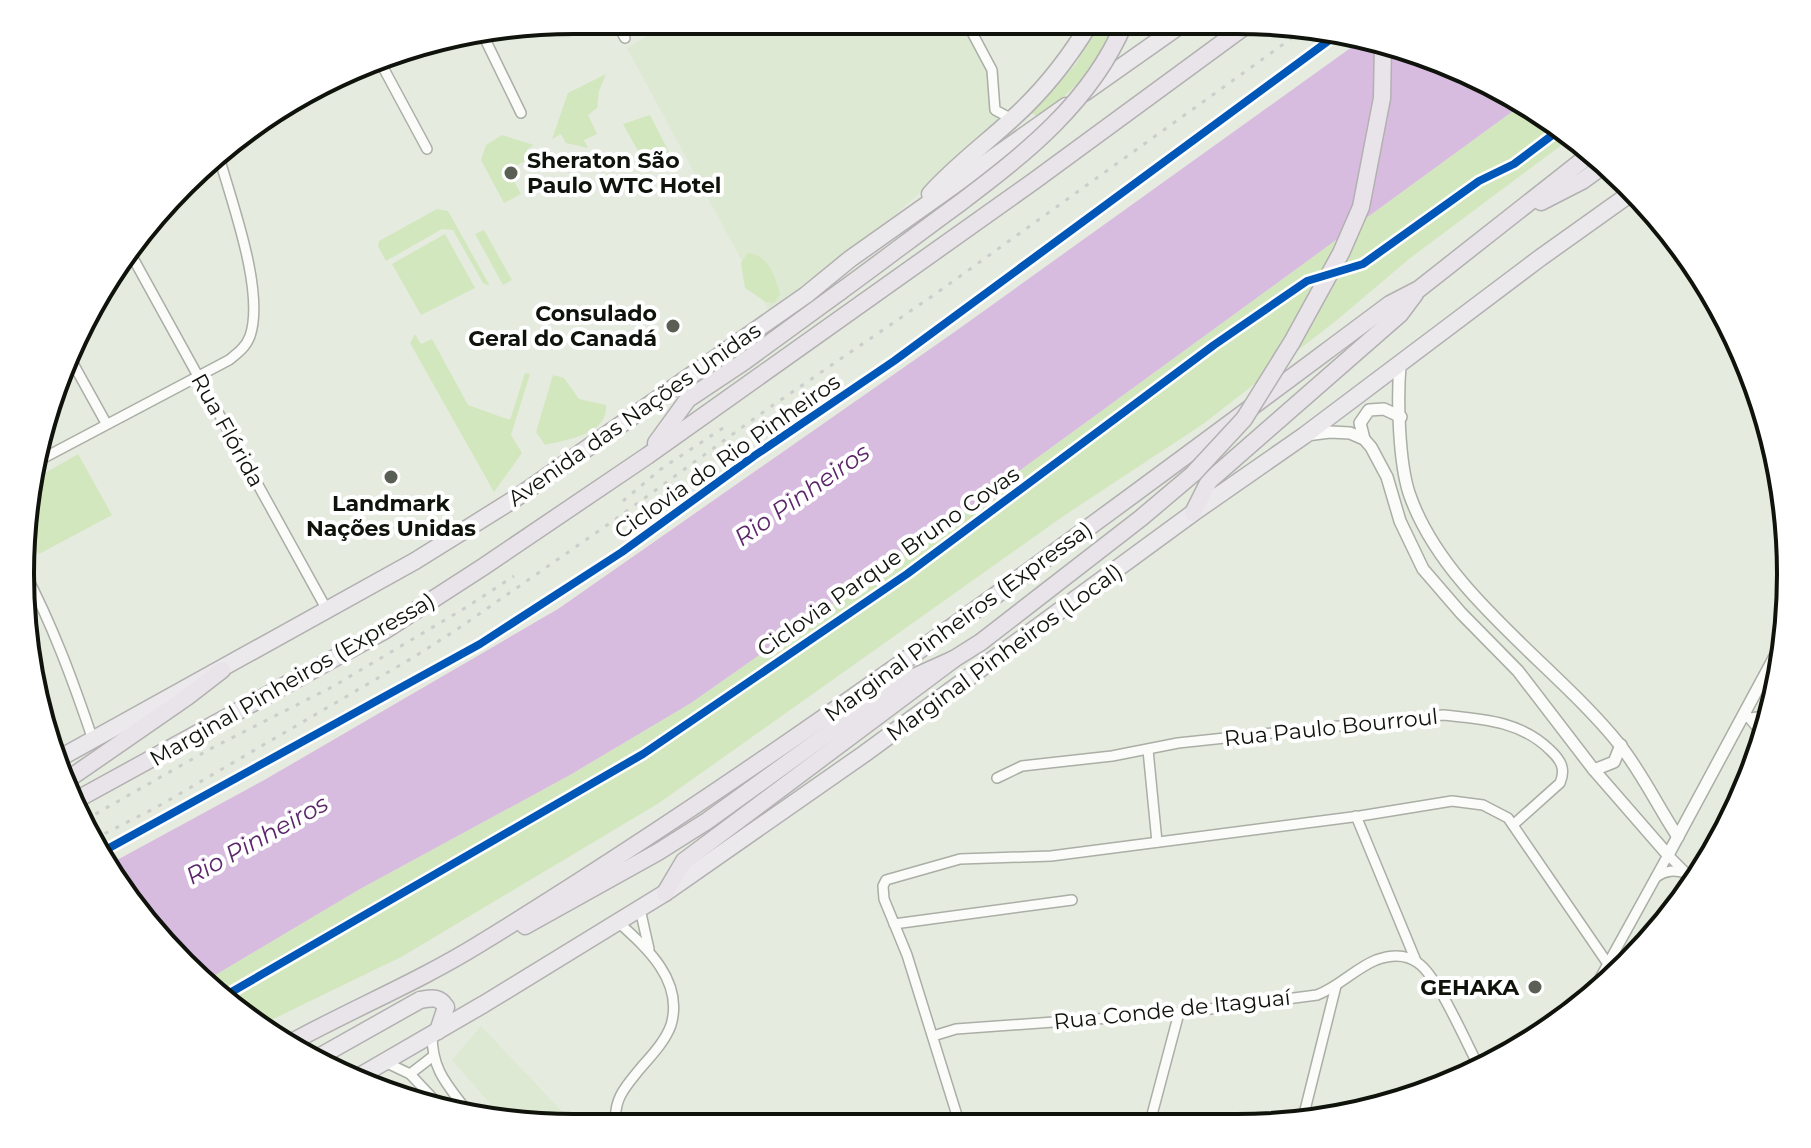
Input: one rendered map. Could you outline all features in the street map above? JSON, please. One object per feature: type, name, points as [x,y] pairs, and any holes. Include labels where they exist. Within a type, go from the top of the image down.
[{"type":"highway","points":[[907,219],[950,172],[1040,92],[1082,34]]},
{"type":"highway","points":[[647,456],[688,399],[745,361],[1022,156],[1057,123],[1093,80],[1118,34]]},
{"type":"highway","name":"Avenida das Nações Unidas","points":[[66,755],[415,561],[516,498],[806,295],[850,259],[1168,34]]},
{"type":"highway","name":"Marginal Pinheiros (Expressa)","points":[[82,797],[384,631],[647,456],[1034,181],[1234,34]]},
{"type":"highway","points":[[665,893],[684,861],[981,642],[1162,500],[1193,474],[1244,419],[1292,342],[1341,253],[1361,207],[1382,98],[1383,54]]},
{"type":"highway","name":"Marginal Pinheiros (Expressa)","points":[[299,1039],[478,945],[738,777],[1067,543],[1390,304],[1419,289],[1583,160]]},
{"type":"highway","points":[[1507,218],[1596,171]]},
{"type":"highway","name":"Marginal Pinheiros (Local)","points":[[366,1073],[665,893],[864,754],[1193,513],[1305,435],[1624,198]]},
{"type":"highway","points":[[1193,513],[1209,481],[1400,314],[1419,289]]},
{"type":"highway","points":[[478,945],[552,913],[658,852],[707,821],[894,686],[954,659]]},
{"type":"highway","points":[[73,776],[222,670]]},
{"type":"highway","points":[[326,1053],[420,1000],[435,998],[442,1000],[446,1007],[435,1033]]},
{"type":"street","points":[[973,34],[992,70],[995,110],[999,115],[1012,119]]},
{"type":"street","points":[[486,42],[521,113]]},
{"type":"street","points":[[384,69],[427,149]]},
{"type":"street","points":[[47,456],[240,352],[246,344],[252,324],[252,291],[221,165]]},
{"type":"street","name":"Rua Flórida","points":[[134,261],[327,610]]},
{"type":"street","points":[[1400,366],[1401,417],[1409,491],[1430,540],[1464,584],[1621,745],[1678,837]]},
{"type":"street","points":[[75,367],[106,423]]},
{"type":"street","points":[[1401,417],[1384,409],[1369,410],[1360,423],[1364,439],[1379,458],[1400,521],[1423,569],[1518,671],[1594,770],[1686,873]]},
{"type":"street","points":[[1305,435],[1344,432],[1364,439]]},
{"type":"street","points":[[34,591],[74,680],[93,740]]},
{"type":"street","points":[[1606,968],[1748,716],[1768,675]]},
{"type":"street","name":"Rua Paulo Bourroul","points":[[997,778],[1022,766],[1148,750],[1178,743],[1443,715],[1500,722],[1537,738],[1557,756],[1563,768],[1560,783],[1513,825]]},
{"type":"street","points":[[1748,716],[1759,716]]},
{"type":"street","points":[[1748,716],[1755,725]]},
{"type":"street","points":[[1594,770],[1611,765],[1621,745]]},
{"type":"street","points":[[1148,750],[1157,842]]},
{"type":"street","points":[[957,1114],[933,1036],[884,899],[883,886],[892,877],[960,859],[1051,856],[1439,803],[1470,802],[1508,818],[1608,964]]},
{"type":"street","points":[[1356,816],[1416,961],[1430,975],[1474,1059]]},
{"type":"street","points":[[1656,877],[1663,872],[1686,873]]},
{"type":"street","points":[[894,924],[1072,900]]},
{"type":"street","points":[[640,909],[649,949]]},
{"type":"street","points":[[615,1114],[618,1097],[656,1050],[670,1026],[674,1003],[663,969],[649,949],[618,922]]},
{"type":"street","name":"Rua Conde de Itaguaí","points":[[933,1036],[956,1029],[1179,1013],[1317,995],[1377,960],[1396,956],[1416,961]]},
{"type":"street","points":[[1305,1109],[1336,986]]},
{"type":"street","points":[[1152,1114],[1179,1013]]},
{"type":"street","points":[[435,1033],[432,1057],[461,1102]]},
{"type":"street","points":[[410,1074],[432,1057]]},
{"type":"street","points":[[385,1062],[410,1074],[429,1094]]},
{"type":"shaded area","points":[[651,34],[973,34],[992,70],[995,110],[1005,117],[887,222],[770,313],[627,48]]},
{"type":"shaded area","points":[[481,1026],[564,1114],[493,1107],[452,1060]]},
{"type":"green space","points":[[1093,34],[1114,34],[1090,72],[1040,119],[1030,112],[1076,64]]},
{"type":"green space","points":[[606,74],[599,91],[597,108],[588,115],[597,134],[584,140],[588,148],[566,143],[561,134],[552,139],[568,93]]},
{"type":"green space","points":[[1514,110],[1563,144],[1409,259],[1337,320],[1203,424],[1065,515],[659,803],[403,956],[270,1020],[214,976],[360,889],[570,775],[691,703],[956,517]]},
{"type":"green space","points":[[650,115],[672,158],[647,167],[623,124]]},
{"type":"green space","points":[[502,135],[534,145],[526,150],[531,158],[508,170],[521,194],[504,203],[481,160],[486,145]]},
{"type":"green space","points":[[437,209],[448,211],[490,286],[483,283],[453,230],[442,229],[386,261],[378,246],[379,241]]},
{"type":"green space","points":[[484,230],[512,280],[503,285],[475,234]]},
{"type":"green space","points":[[445,234],[475,288],[421,315],[392,264]]},
{"type":"green space","points":[[748,253],[761,258],[770,268],[780,294],[774,303],[766,302],[745,288],[741,263]]},
{"type":"green space","points":[[415,334],[421,344],[432,339],[468,405],[510,420],[525,373],[530,374],[511,435],[522,453],[494,492],[410,343]]},
{"type":"green space","points":[[553,375],[564,378],[579,399],[606,405],[605,415],[601,423],[584,434],[545,445],[536,432]]},
{"type":"green space","points":[[78,454],[112,515],[39,554],[35,539],[43,474]]},
{"type":"water","name":"Rio Pinheiros","points":[[1353,46],[1444,75],[1514,110],[956,517],[691,703],[570,775],[360,889],[214,976],[168,930],[125,874],[116,860],[266,779],[558,609],[953,333]]},
{"type":"railway","points":[[101,835],[157,807],[459,628],[931,297],[1293,37]]},
{"type":"railway","points":[[623,501],[661,469],[723,428]]},
{"type":"railway","points":[[92,816],[210,749],[332,687],[514,576]]},
{"type":"cycle path","name":"Ciclovia do Rio Pinheiros","points":[[109,848],[480,644],[622,552],[754,456],[894,361],[1327,42]]},
{"type":"cycle path","name":"Ciclovia Parque Bruno Covas","points":[[232,992],[643,754],[907,574],[1214,345],[1307,281],[1363,264],[1479,181],[1514,164],[1552,136]]},
{"type":"place","name":"Sheraton São Paulo WTC Hotel","points":[[511,173]]},
{"type":"place","name":"Consulado Geral do Canadá","points":[[673,326]]},
{"type":"place","name":"Landmark Nações Unidas","points":[[391,477]]},
{"type":"place","name":"GEHAKA","points":[[1535,987]]}]
